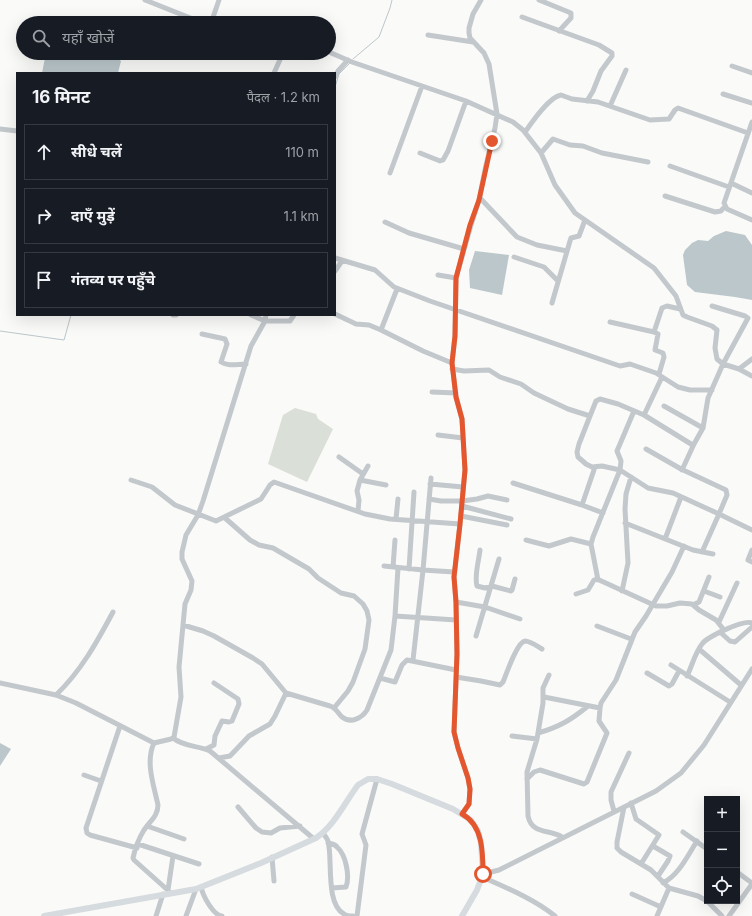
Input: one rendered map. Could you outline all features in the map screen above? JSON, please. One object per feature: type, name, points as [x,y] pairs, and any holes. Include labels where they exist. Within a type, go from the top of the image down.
[{"type":"main road","points":[[44,916],[198,888],[272,858],[323,833],[330,826],[358,785],[368,779],[376,779],[392,784],[462,814],[471,820],[478,831],[482,851],[483,875],[477,890],[462,916]]},
{"type":"street","points":[[144,0],[185,16]]},
{"type":"street","points":[[213,16],[219,0]]},
{"type":"street","points":[[462,814],[469,804],[470,789],[454,732],[456,602],[454,572],[465,470],[462,419],[456,393],[452,363],[455,336],[456,278],[480,198],[497,114],[489,64],[484,53],[470,38],[469,28],[473,14],[481,0]]},
{"type":"street","points":[[539,0],[571,13],[571,18],[559,31]]},
{"type":"street","points":[[522,17],[599,45],[612,53],[612,56],[601,71],[593,91],[587,100]]},
{"type":"street","points":[[428,35],[473,42]]},
{"type":"street","points":[[336,55],[466,101],[513,122],[525,132],[541,153],[554,185],[575,213],[654,268],[676,296],[683,315],[687,318],[712,326],[717,330],[715,348],[717,359],[731,368],[739,369],[752,376]]},
{"type":"street","points":[[274,72],[279,60]]},
{"type":"street","points":[[336,75],[338,71],[350,61]]},
{"type":"street","points":[[732,66],[752,73]]},
{"type":"street","points":[[610,106],[626,70]]},
{"type":"street","points":[[390,173],[422,86]]},
{"type":"street","points":[[723,94],[752,103]]},
{"type":"street","points":[[525,132],[541,111],[558,95],[610,106],[654,121],[669,119],[678,108],[748,133]]},
{"type":"street","points":[[420,153],[440,161],[443,160],[448,151],[466,101]]},
{"type":"street","points":[[665,196],[715,212],[721,211],[725,206],[724,203],[752,122]]},
{"type":"street","points":[[0,129],[16,131]]},
{"type":"street","points":[[541,153],[552,139],[570,145],[583,146],[602,153],[648,162]]},
{"type":"street","points":[[670,166],[752,193]]},
{"type":"street","points":[[480,198],[517,237],[537,245],[567,251]]},
{"type":"street","points":[[725,206],[727,209],[752,220]]},
{"type":"street","points":[[384,222],[409,233],[445,245],[464,249]]},
{"type":"street","points":[[552,303],[571,238],[579,236],[588,222]]},
{"type":"street","points":[[514,257],[544,267],[558,281]]},
{"type":"street","points":[[336,258],[375,270],[397,289],[456,310],[600,360],[620,366],[630,364],[634,365],[660,375],[678,387],[690,390],[712,390]]},
{"type":"street","points":[[336,269],[342,260]]},
{"type":"street","points":[[438,275],[456,278]]},
{"type":"street","points":[[381,330],[397,289]]},
{"type":"street","points":[[654,332],[662,308],[667,306],[680,309]]},
{"type":"street","points":[[682,470],[703,428],[706,406],[723,364],[748,318],[712,306]]},
{"type":"street","points":[[336,314],[356,324],[369,325],[381,330],[416,348],[452,363]]},
{"type":"street","points":[[256,316],[290,321],[293,316]]},
{"type":"street","points":[[173,738],[181,697],[179,667],[185,604],[191,590],[192,581],[182,559],[183,545],[186,535],[198,515],[251,346],[266,318]]},
{"type":"street","points":[[610,322],[658,334],[655,349],[662,353],[664,357],[660,375],[644,415]]},
{"type":"street","points":[[202,334],[225,338],[227,344],[221,359],[223,364],[234,366],[246,364]]},
{"type":"street","points":[[739,369],[752,359]]},
{"type":"street","points":[[452,369],[464,371],[489,370],[500,377],[521,384],[534,393],[568,409],[590,416]]},
{"type":"street","points":[[432,392],[456,393]]},
{"type":"street","points":[[694,444],[691,444],[644,415],[618,404],[598,399],[577,452],[580,459],[586,464],[595,468],[602,466],[620,470],[648,488],[665,491],[681,497],[752,530]]},
{"type":"street","points":[[664,406],[703,428]]},
{"type":"street","points":[[598,580],[591,544],[620,470],[621,461],[617,451],[634,412]]},
{"type":"street","points":[[438,435],[463,438]]},
{"type":"street","points":[[646,449],[682,470],[726,490],[727,495],[702,552]]},
{"type":"street","points":[[339,457],[363,474]]},
{"type":"street","points":[[358,511],[359,500],[357,491],[360,480],[368,466]]},
{"type":"street","points":[[582,505],[595,468]]},
{"type":"street","points":[[622,591],[628,563],[625,523],[626,494],[631,477]]},
{"type":"street","points":[[413,660],[431,478]]},
{"type":"street","points":[[131,480],[152,487],[175,505],[216,521],[261,499],[270,485],[274,482],[358,511],[396,519],[460,524]]},
{"type":"street","points":[[360,480],[386,486]]},
{"type":"street","points":[[513,483],[603,513]]},
{"type":"street","points":[[430,484],[463,487]]},
{"type":"street","points":[[409,568],[414,492]]},
{"type":"street","points":[[462,503],[488,496],[507,500]]},
{"type":"street","points":[[665,539],[681,497]]},
{"type":"street","points":[[396,519],[398,499]]},
{"type":"street","points":[[429,499],[462,503],[511,519]]},
{"type":"street","points":[[461,516],[507,526]]},
{"type":"street","points":[[224,518],[250,540],[259,545],[273,548],[309,569],[318,578],[341,593],[354,596],[363,604],[367,611],[369,620],[365,649],[353,682],[348,691],[334,708]]},
{"type":"street","points":[[625,523],[684,546],[713,554]]},
{"type":"street","points":[[526,540],[549,546],[571,539],[591,544]]},
{"type":"street","points":[[183,625],[214,636],[253,658],[262,664],[286,693],[334,708],[342,716],[350,720],[358,719],[363,716],[367,710],[391,650],[395,616],[395,540]]},
{"type":"street","points":[[527,779],[534,772],[540,770],[586,784],[607,733],[599,721],[601,703],[616,680],[631,639],[672,572],[684,546]]},
{"type":"street","points":[[480,550],[477,586],[485,588],[492,586],[511,591],[515,579]]},
{"type":"street","points":[[752,550],[748,557],[748,560],[752,562]]},
{"type":"street","points":[[476,636],[499,559]]},
{"type":"street","points":[[384,566],[454,572]]},
{"type":"street","points":[[694,605],[699,602],[709,577]]},
{"type":"street","points":[[576,594],[588,590],[594,580],[598,580],[652,605],[658,606],[680,603],[694,605],[699,610],[719,622],[722,631],[730,641],[735,642],[752,627]]},
{"type":"street","points":[[719,622],[737,583]]},
{"type":"street","points":[[704,591],[720,597]]},
{"type":"street","points":[[456,602],[485,607],[520,619]]},
{"type":"street","points":[[56,695],[79,671],[100,637],[113,612]]},
{"type":"street","points":[[395,616],[456,620]]},
{"type":"street","points":[[687,676],[703,643],[722,631],[747,622],[752,623]]},
{"type":"street","points":[[597,626],[631,639]]},
{"type":"street","points":[[456,678],[500,685],[517,649],[522,642],[528,642],[542,649]]},
{"type":"street","points":[[699,649],[741,685]]},
{"type":"street","points":[[380,678],[396,682],[405,661],[413,660],[456,670]]},
{"type":"street","points":[[671,665],[730,702]]},
{"type":"street","points":[[483,875],[499,870],[656,791],[681,773],[704,745],[752,669]]},
{"type":"street","points":[[648,672],[669,686],[672,684],[679,671]]},
{"type":"street","points":[[548,675],[543,688],[544,697],[537,740],[527,779],[528,816],[531,824],[541,831],[562,837]]},
{"type":"street","points":[[0,683],[56,695],[76,703],[154,743],[173,738],[184,745],[206,749],[219,758],[314,838]]},
{"type":"street","points":[[206,749],[214,745],[215,736],[222,721],[232,721],[239,704],[238,699],[214,683]]},
{"type":"street","points":[[219,758],[230,756],[253,734],[270,724],[276,716],[286,693]]},
{"type":"street","points":[[544,697],[600,708]]},
{"type":"street","points":[[538,733],[563,724],[575,717],[588,706]]},
{"type":"street","points":[[120,726],[86,828],[86,833],[199,864]]},
{"type":"street","points":[[512,736],[537,740]]},
{"type":"street","points":[[154,743],[151,751],[150,768],[158,809],[147,826],[133,858],[170,892]]},
{"type":"street","points":[[614,811],[611,800],[612,792],[629,753]]},
{"type":"street","points":[[84,775],[101,781]]},
{"type":"street","points":[[357,916],[366,845],[362,834],[376,779]]},
{"type":"street","points":[[631,803],[636,819],[659,835],[641,864]]},
{"type":"street","points":[[238,807],[256,828],[262,832],[271,833],[280,828],[300,826]]},
{"type":"street","points":[[624,807],[617,848],[621,852],[652,870],[669,888],[698,896],[704,899]]},
{"type":"street","points":[[147,826],[184,839]]},
{"type":"street","points":[[683,832],[704,847]]},
{"type":"street","points":[[323,833],[328,843],[332,888],[337,906],[344,915],[353,916]]},
{"type":"street","points":[[663,882],[674,875],[697,841]]},
{"type":"street","points":[[328,843],[338,848],[342,853],[347,869],[346,887],[332,888]]},
{"type":"street","points":[[653,846],[670,856],[658,876]]},
{"type":"street","points":[[170,892],[173,856]]},
{"type":"street","points":[[272,858],[274,881]]},
{"type":"street","points":[[729,916],[752,884],[740,874]]},
{"type":"street","points":[[483,875],[549,911],[555,916]]},
{"type":"street","points":[[186,916],[198,888]]},
{"type":"street","points":[[198,888],[218,915],[222,916]]},
{"type":"street","points":[[657,916],[669,888]]},
{"type":"street","points":[[156,916],[162,894]]},
{"type":"street","points":[[632,894],[661,907]]},
{"type":"street","points":[[710,904],[722,916]]},
{"type":"street","points":[[713,916],[715,909]]},
{"type":"shaded area","points":[[45,60],[121,61],[118,72],[42,72]]},
{"type":"shaded area","points":[[726,231],[745,235],[752,245],[752,300],[695,292],[687,285],[683,255],[685,250],[692,243],[698,240],[708,241],[714,236]]},
{"type":"shaded area","points":[[475,251],[509,255],[502,295],[470,288],[469,270]]},
{"type":"shaded area","points":[[295,408],[316,414],[318,419],[333,429],[307,482],[268,464],[283,415]]},
{"type":"shaded area","points":[[0,743],[11,749],[0,766]]},
{"type":"waterway","points":[[353,59],[379,37],[392,0]]},
{"type":"waterway","points":[[336,84],[339,74],[350,63]]},
{"type":"waterway","points":[[0,331],[64,340],[71,316]]},
{"type":"route","points":[[483,874],[482,851],[478,831],[471,820],[462,814],[469,804],[470,789],[454,732],[457,654],[454,577],[465,470],[462,419],[456,397],[452,363],[455,336],[456,278],[470,225],[479,200],[492,141]]}]
